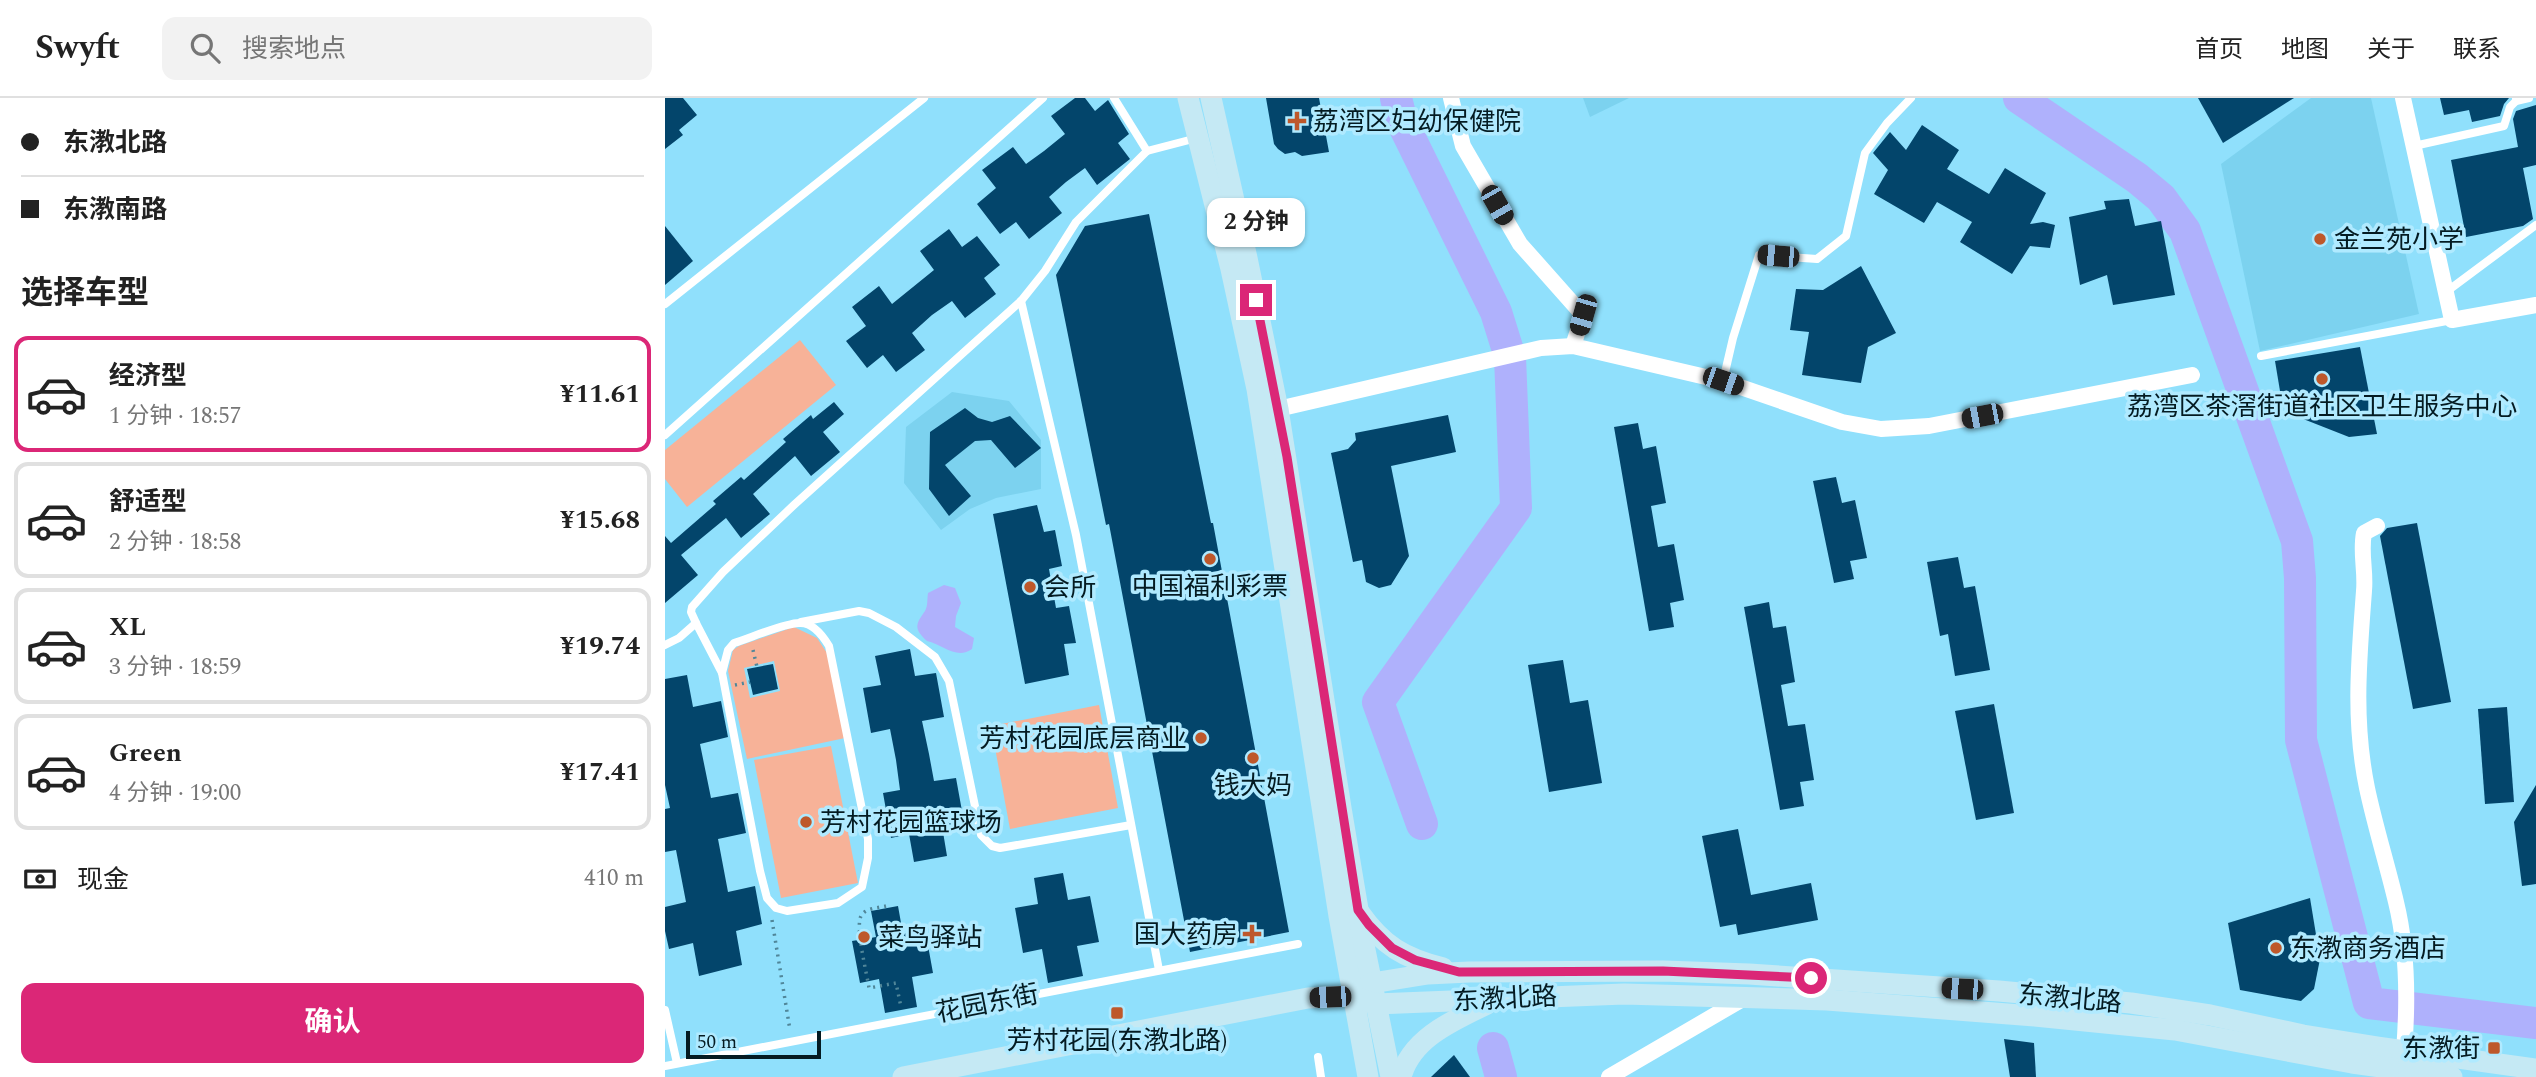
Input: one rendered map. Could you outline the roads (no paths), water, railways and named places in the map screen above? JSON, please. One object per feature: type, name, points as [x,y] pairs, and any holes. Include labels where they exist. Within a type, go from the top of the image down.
[{"type":"street","points":[[1188,98],[1231,269],[1257,390],[1352,996],[1368,1077]]},
{"type":"street","points":[[1210,98],[1278,409],[1358,910],[1391,1077]]},
{"type":"street","points":[[1451,98],[1463,146],[1520,244],[1583,315],[1573,346]]},
{"type":"street","points":[[2403,98],[2452,320],[2536,304]]},
{"type":"street","points":[[1278,409],[1541,348],[1573,346],[1723,381],[1842,422],[1881,429],[1929,426],[2192,375]]},
{"type":"street","points":[[2377,526],[2364,533],[2361,549],[2365,576],[2357,688],[2359,732],[2367,788],[2397,904],[2407,981],[2404,1051]]},
{"type":"street","points":[[1358,910],[1392,948],[1415,960],[1459,972]]},
{"type":"street","name":"东漖北路","points":[[1374,993],[1428,974],[1459,972],[1716,972],[2039,994],[2179,1009],[2303,1035],[2536,1069]]},
{"type":"street","name":"东漖北路","points":[[902,1077],[980,1066],[1308,998],[1374,993],[1498,999],[1624,993],[1748,996],[1917,1006],[2127,1024],[2227,1038],[2352,1063],[2452,1077]]},
{"type":"street","points":[[1609,1077],[1748,996]]},
{"type":"street","points":[[1401,1077],[1411,1055],[1424,1041],[1439,1029],[1498,999]]},
{"type":"lane","points":[[665,304],[924,98]]},
{"type":"lane","points":[[665,435],[1043,98]]},
{"type":"lane","points":[[1114,98],[1147,152]]},
{"type":"lane","points":[[1723,381],[1733,338],[1759,255],[1817,259],[1846,236],[1865,153],[1887,123],[1911,98]]},
{"type":"lane","points":[[2414,146],[2504,126],[2506,116],[2516,100],[2529,98]]},
{"type":"lane","points":[[801,622],[823,636],[829,646],[868,839],[868,858],[862,887],[838,903],[801,911],[776,908],[767,898],[722,673],[691,612],[695,601],[795,504],[1021,301],[1045,271],[1076,222],[1147,152],[1197,138]]},
{"type":"lane","points":[[2446,292],[2536,225]]},
{"type":"lane","points":[[1021,301],[1076,535],[1159,970]]},
{"type":"lane","points":[[2261,356],[2452,320]]},
{"type":"lane","points":[[722,673],[728,649],[734,643],[801,622],[859,611],[869,613],[896,627],[935,657],[949,681],[981,835],[992,846],[1000,848],[1131,825]]},
{"type":"lane","points":[[665,645],[696,624]]},
{"type":"lane","name":"花园东街","points":[[665,1066],[1298,944]]},
{"type":"lane","points":[[665,1010],[677,1063]]},
{"type":"lane","points":[[1318,1057],[1321,1077]]},
{"type":"waterway","points":[[1396,98],[1402,122],[1496,312],[1510,357],[1516,508],[1378,702],[1422,824]]},
{"type":"waterway","points":[[2019,98],[2137,178],[2161,198],[2185,231],[2297,541],[2300,578],[2301,740],[2369,1003],[2536,1023]]},
{"type":"waterway","points":[[1493,1048],[1501,1077]]},
{"type":"place","name":"荔湾区妇幼保健院","points":[[1297,121]]},
{"type":"place","name":"金兰苑小学","points":[[2320,239]]},
{"type":"place","name":"荔湾区茶滘街道社区卫生服务中心","points":[[2322,379]]},
{"type":"place","name":"中国福利彩票","points":[[1210,559]]},
{"type":"place","name":"会所","points":[[1030,587]]},
{"type":"place","name":"芳村花园底层商业","points":[[1201,738]]},
{"type":"place","name":"钱大妈","points":[[1253,758]]},
{"type":"place","name":"芳村花园篮球场","points":[[806,822]]},
{"type":"place","name":"国大药房","points":[[1252,934]]},
{"type":"place","name":"菜鸟驿站","points":[[864,937]]},
{"type":"place","name":"东漖商务酒店","points":[[2276,948]]},
{"type":"place","name":"芳村花园(东漖北路)","points":[[1117,1013]]},
{"type":"place","name":"东漖街","points":[[2494,1048]]}]
